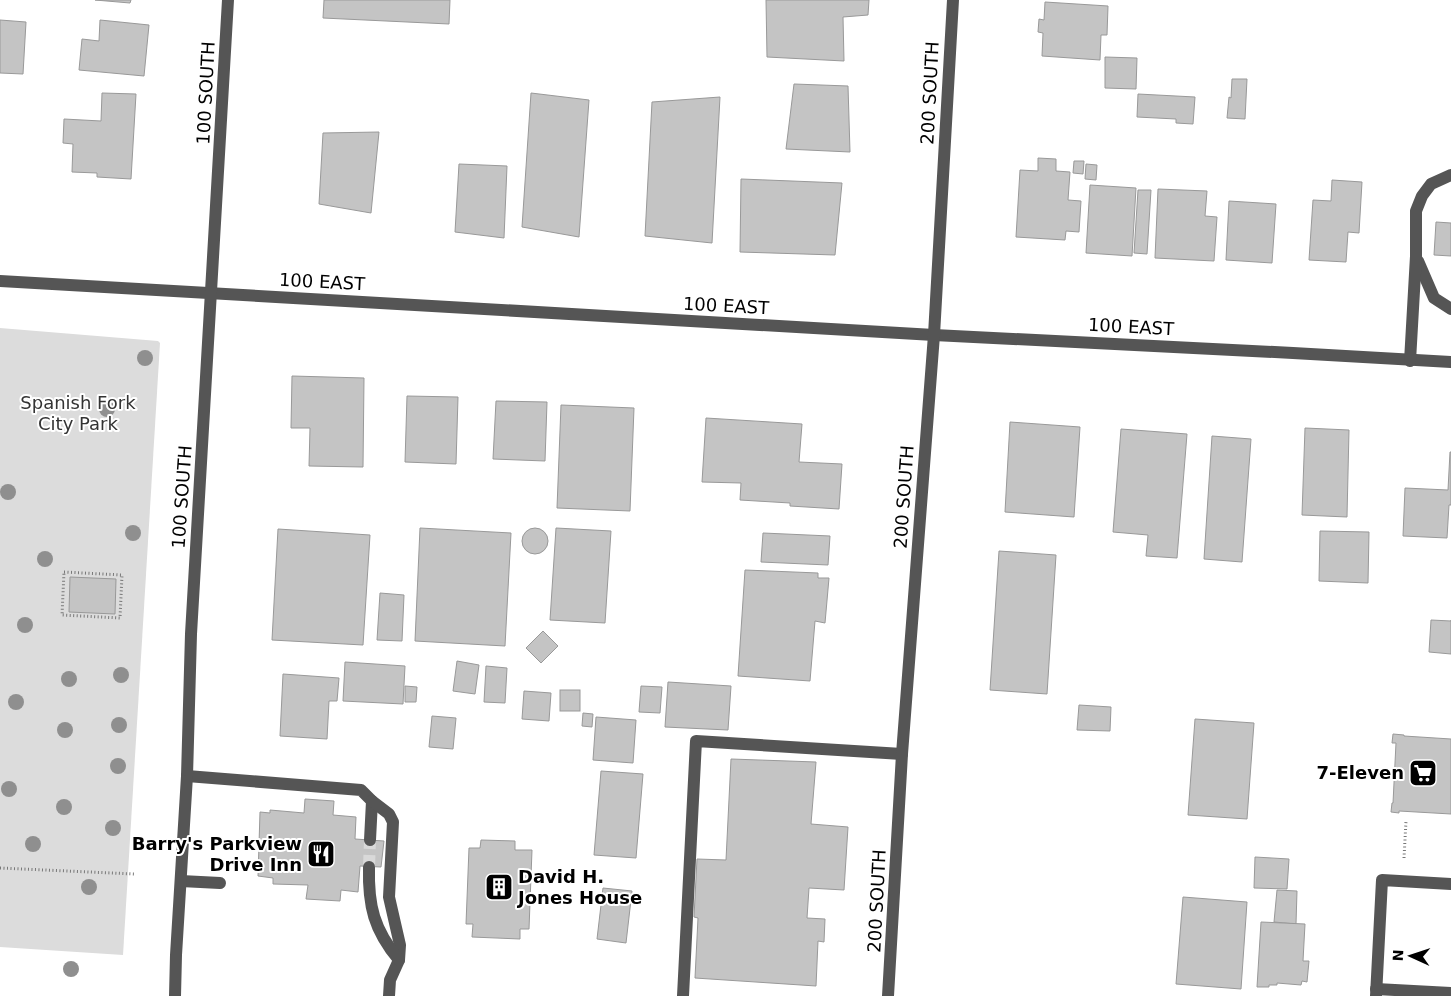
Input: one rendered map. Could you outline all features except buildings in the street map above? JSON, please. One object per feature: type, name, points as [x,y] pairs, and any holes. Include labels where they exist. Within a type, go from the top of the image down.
[{"type":"street","name":"100 SOUTH","points":[[175,996],[187,776],[191,634],[228,0]]},
{"type":"street","name":"200 SOUTH","points":[[888,996],[902,754],[934,336],[953,0]]},
{"type":"street","points":[[1410,361],[1416,256],[1416,211],[1422,196],[1431,184],[1451,175]]},
{"type":"street","points":[[1416,256],[1434,298],[1451,309]]},
{"type":"street","name":"100 EAST","points":[[0,281],[934,336],[1293,352],[1410,361],[1451,362]]},
{"type":"street","points":[[683,996],[696,741],[902,754]]},
{"type":"street","points":[[187,776],[361,790],[389,814],[393,822],[389,897],[400,945],[399,960],[390,980],[389,996]]},
{"type":"street","points":[[370,840],[372,801]]},
{"type":"street","points":[[368,867],[369,901],[375,921],[386,944],[399,960]]},
{"type":"street","points":[[1451,884],[1382,880],[1376,992],[1451,993]]},
{"type":"street","points":[[181,881],[220,883]]},
{"type":"path","points":[[64,572],[122,575],[120,600],[120,618],[62,615],[64,572]]},
{"type":"path","points":[[1402,881],[1406,821]]},
{"type":"path","points":[[0,868],[134,874]]},
{"type":"green space","name":"Spanish Fork City Park","points":[[0,328],[158,341],[160,343],[123,955],[0,947]]},
{"type":"tunnel","points":[[369,867],[370,840]]},
{"type":"place","name":"7-Eleven","points":[[1423,773]]},
{"type":"place","name":"Barry's Parkview Drive Inn","points":[[321,854]]},
{"type":"place","name":"David H. Jones House","points":[[499,887]]}]
